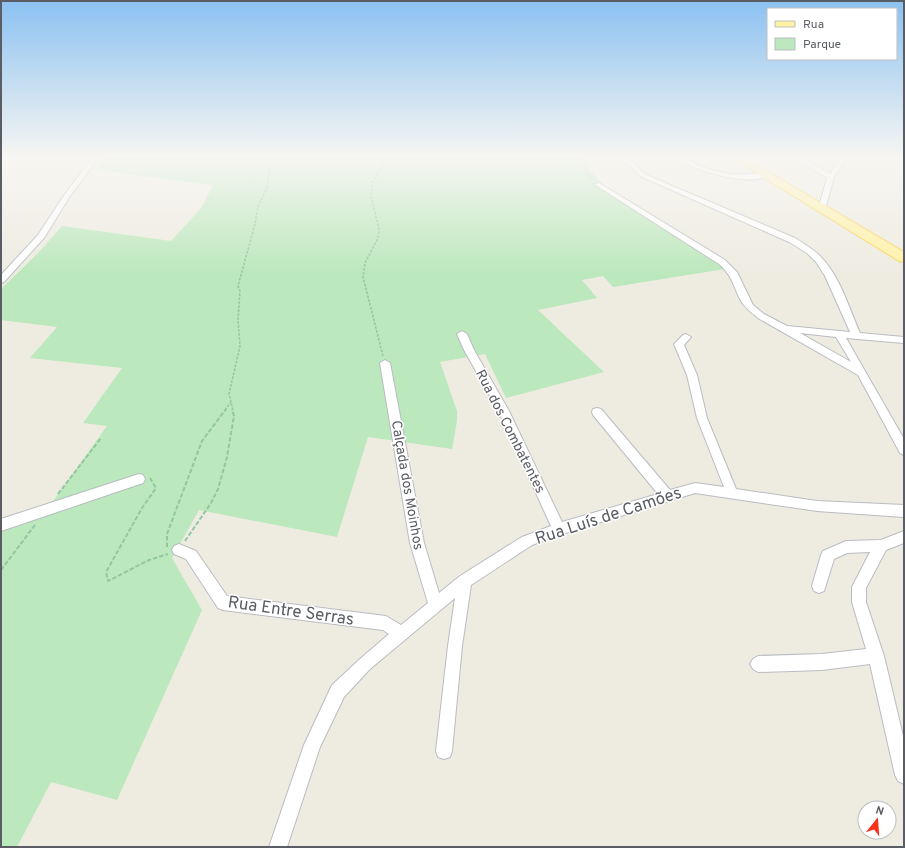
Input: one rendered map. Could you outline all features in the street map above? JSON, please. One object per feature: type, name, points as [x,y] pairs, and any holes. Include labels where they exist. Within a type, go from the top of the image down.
[{"type":"main road","points":[[800,196],[904,258]]},
{"type":"street","points":[[1,280],[41,236],[67,196]]},
{"type":"street","points":[[616,196],[722,262],[733,272],[750,308],[761,316],[862,373]]},
{"type":"street","points":[[691,196],[781,235],[806,248],[820,260],[827,271],[857,336]]},
{"type":"street","points":[[817,206],[823,204],[825,196]]},
{"type":"street","points":[[785,329],[904,340]]},
{"type":"street","name":"Rua dos Combatentes","points":[[462,334],[469,350],[504,411],[559,528]]},
{"type":"street","points":[[839,334],[904,450]]},
{"type":"street","points":[[686,337],[679,344],[692,375],[702,418],[732,493]]},
{"type":"street","name":"Calçada dos Moinhos","points":[[385,363],[417,543],[436,606]]},
{"type":"street","points":[[597,412],[667,495]]},
{"type":"street","points":[[1,525],[139,479]]},
{"type":"street","name":"Rua Luís de Camões","points":[[278,847],[312,745],[338,691],[365,664],[465,581],[527,541],[559,528],[695,488],[817,506],[904,511]]},
{"type":"street","points":[[819,586],[828,555],[846,547],[881,546],[904,537]]},
{"type":"street","points":[[881,546],[859,587],[859,602],[876,656],[904,775]]},
{"type":"street","name":"Rua Entre Serras","points":[[174,552],[191,555],[223,603],[386,623],[400,634]]},
{"type":"street","points":[[444,751],[465,581]]},
{"type":"street","points":[[758,664],[822,662],[876,656]]},
{"type":"path","points":[[139,479],[151,478],[156,488],[142,508],[106,572],[108,581],[150,560],[174,552],[211,503],[218,489],[227,457],[234,416],[229,394],[240,346],[238,320],[240,291],[238,286],[255,224],[258,206],[263,196]]},
{"type":"path","points":[[371,196],[379,229],[378,238],[365,263],[363,277],[385,363]]},
{"type":"path","points":[[174,552],[167,534],[202,441],[231,402]]},
{"type":"green space","points":[[208,196],[620,196],[710,252],[731,268],[613,287],[603,276],[582,280],[597,298],[538,310],[604,372],[506,398],[485,354],[440,362],[457,411],[457,421],[452,449],[368,437],[337,537],[199,510],[172,558],[202,610],[117,800],[51,782],[17,847],[1,847],[1,529],[46,511],[107,426],[83,423],[122,368],[30,358],[57,327],[1,320],[1,289],[38,253],[62,226],[171,241],[202,207]]}]
